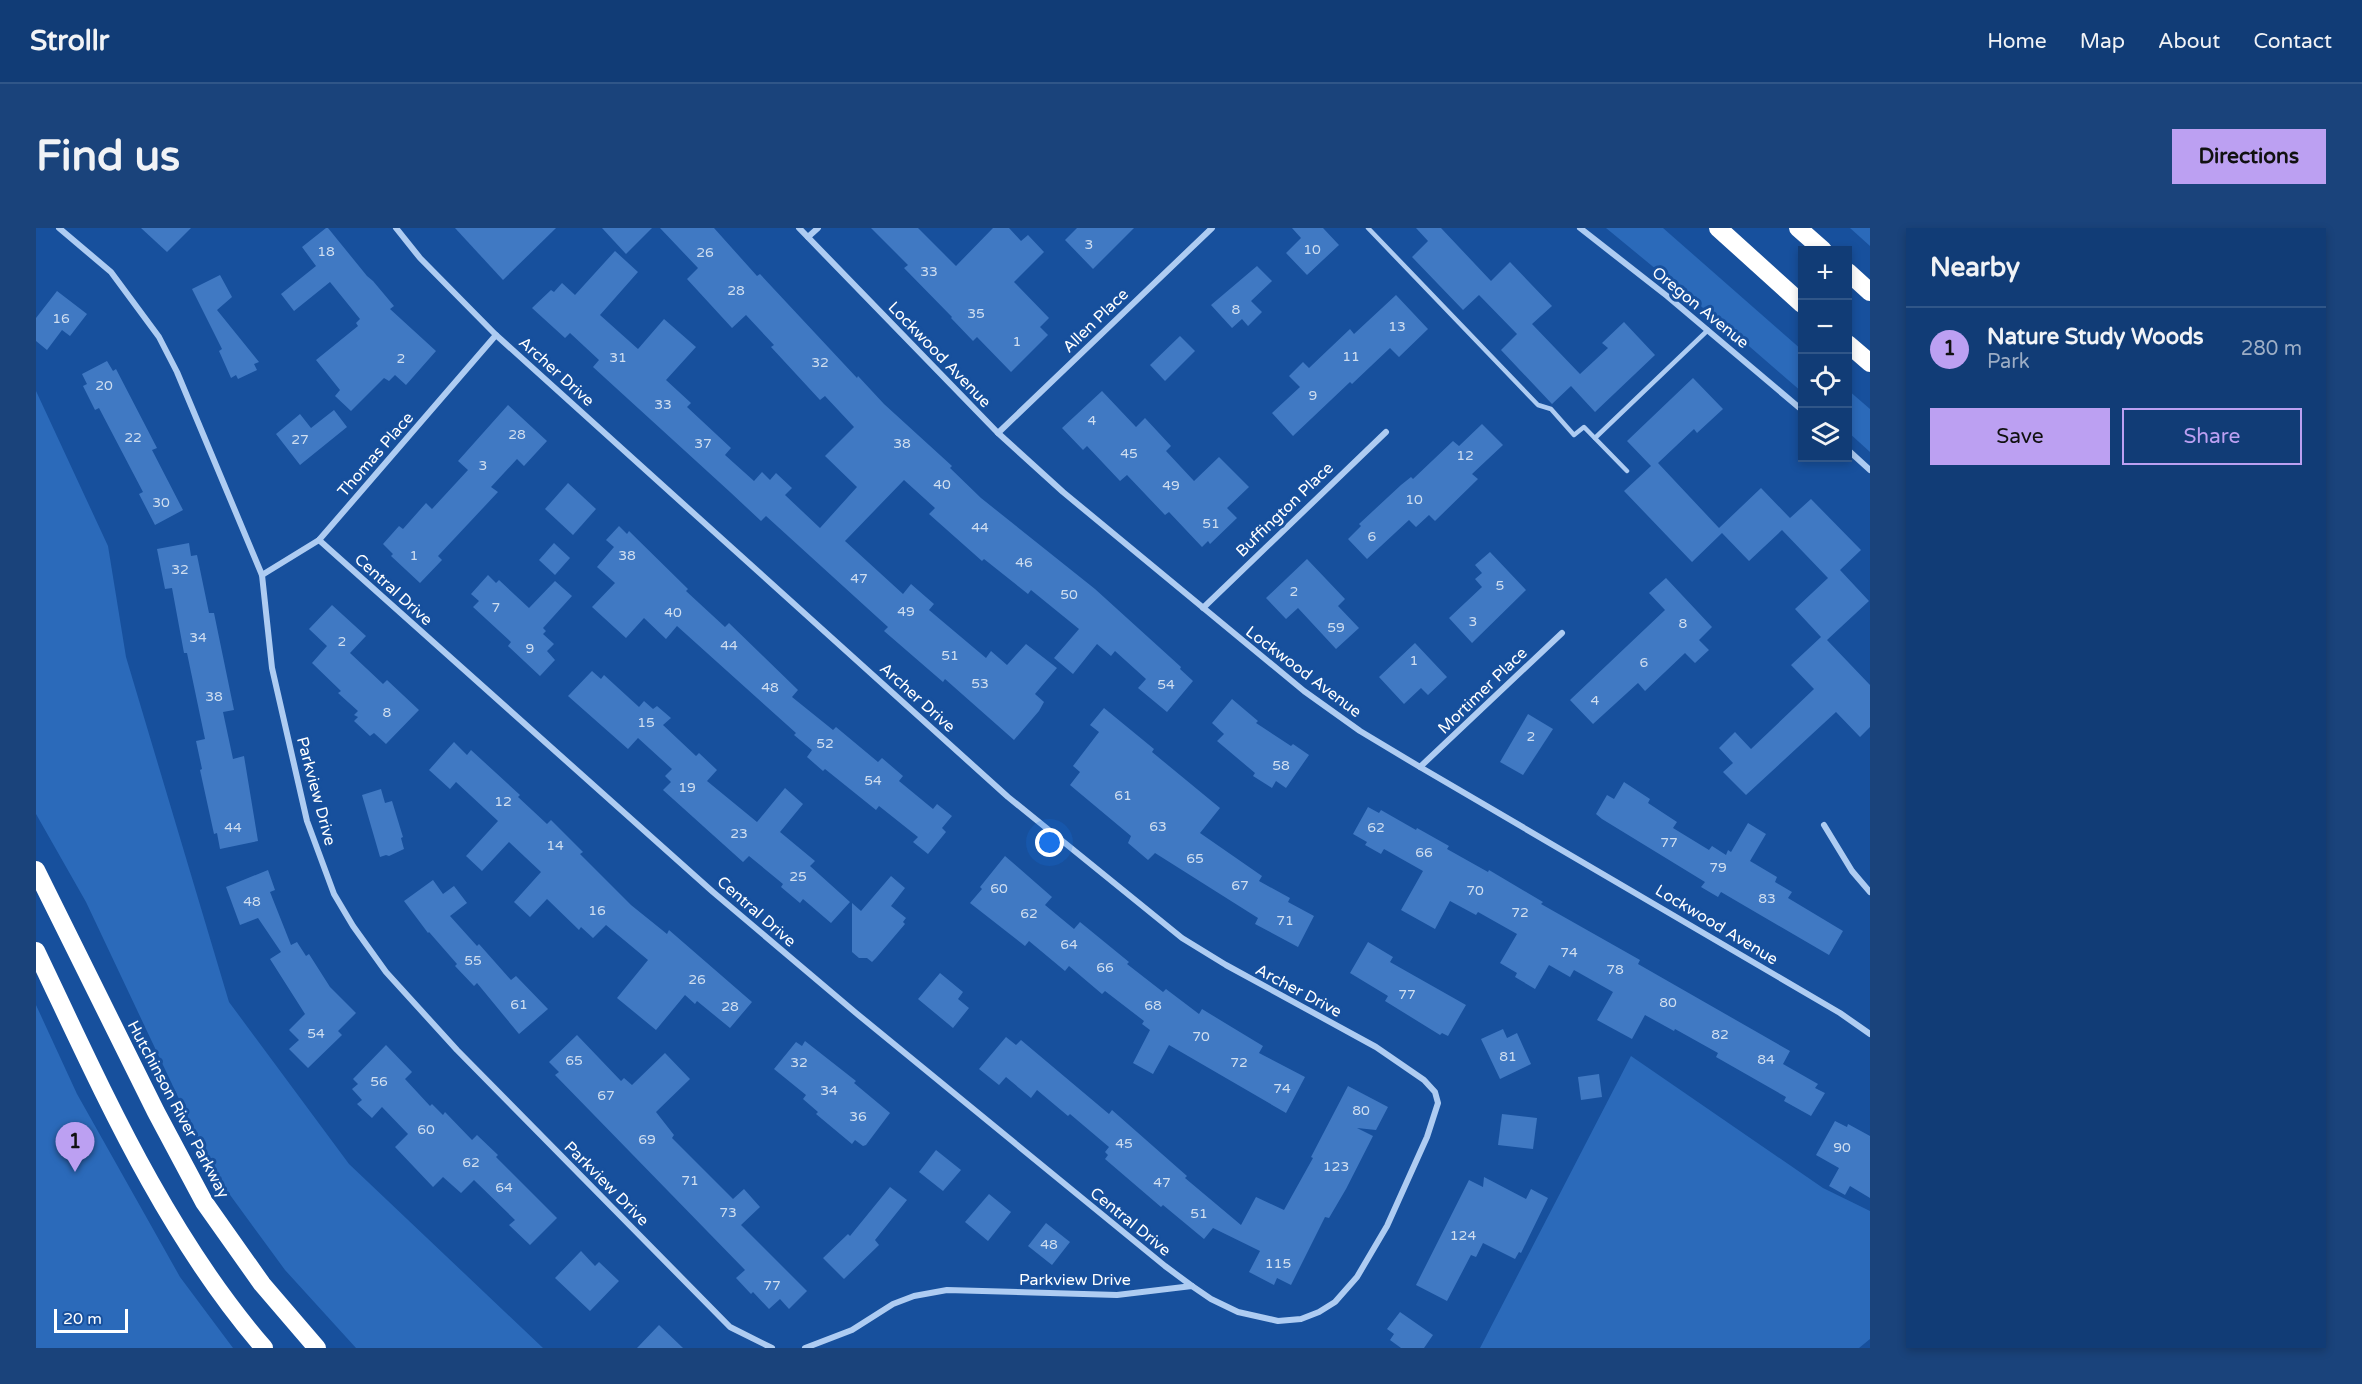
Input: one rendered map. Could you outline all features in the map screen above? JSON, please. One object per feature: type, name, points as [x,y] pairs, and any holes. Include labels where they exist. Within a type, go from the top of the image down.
[{"type":"highway","points":[[1718,228],[1799,300]]},
{"type":"highway","points":[[1798,228],[1818,246]]},
{"type":"highway","points":[[1852,276],[1870,292]]},
{"type":"highway","points":[[1852,347],[1870,363]]},
{"type":"highway","name":"Hutchinson River Parkway","points":[[36,870],[151,1102],[204,1202],[262,1284],[317,1348]]},
{"type":"highway","points":[[36,951],[90,1065],[150,1182],[200,1265],[264,1348]]},
{"type":"street","name":"Parkview Drive","points":[[59,228],[111,272],[159,337],[177,372],[262,575],[272,668],[307,821],[334,894],[353,926],[386,972],[457,1050],[730,1327],[772,1348]]},
{"type":"street","name":"Archer Drive","points":[[396,228],[420,258],[496,334],[1008,797],[1173,931],[1226,965],[1376,1047],[1424,1080],[1435,1092],[1438,1103],[1427,1137],[1387,1226],[1357,1277],[1335,1302],[1301,1319],[1278,1321],[1238,1312],[1211,1299],[1192,1286]]},
{"type":"street","name":"Lockwood Avenue","points":[[799,228],[998,433],[1063,492],[1304,691],[1360,731],[1778,976],[1870,1034]]},
{"type":"street","points":[[808,237],[818,228]]},
{"type":"street","name":"Allen Place","points":[[998,433],[1212,228]]},
{"type":"street","name":"Oregon Avenue","points":[[1580,228],[1708,330],[1801,408]]},
{"type":"street","name":"Thomas Place","points":[[262,575],[318,540],[496,334]]},
{"type":"street","name":"Buffington Place","points":[[1203,608],[1386,432]]},
{"type":"street","points":[[1852,454],[1870,470]]},
{"type":"street","name":"Central Drive","points":[[318,540],[758,930],[856,1013],[1192,1286]]},
{"type":"street","name":"Mortimer Place","points":[[1420,767],[1562,633]]},
{"type":"street","points":[[1824,825],[1852,872],[1870,892]]},
{"type":"street","name":"Parkview Drive","points":[[805,1348],[852,1330],[893,1304],[914,1296],[947,1290],[1117,1295],[1192,1286]]},
{"type":"lane","points":[[1368,228],[1538,405],[1551,409],[1574,435],[1584,427],[1627,471]]},
{"type":"lane","points":[[1595,438],[1708,330]]},
{"type":"shaded area","points":[[1606,228],[1663,228],[1798,346],[1798,389]]},
{"type":"shaded area","points":[[1850,228],[1870,228],[1870,246]]},
{"type":"shaded area","points":[[36,391],[108,546],[126,657],[229,1002],[349,1164],[543,1348],[356,1348],[285,1270],[214,1173],[86,902],[36,814]]},
{"type":"shaded area","points":[[1852,393],[1870,409],[1870,452],[1852,436]]},
{"type":"shaded area","points":[[36,1005],[77,1094],[180,1277],[233,1348],[36,1348]]},
{"type":"shaded area","points":[[1631,1056],[1823,1188],[1870,1211],[1870,1339],[1859,1348],[1480,1348]]},
{"type":"building","points":[[141,228],[191,228],[167,252]]},
{"type":"building","points":[[326,228],[394,306],[390,309],[436,351],[406,385],[395,375],[389,381],[384,378],[351,411],[335,396],[340,390],[316,360],[358,326],[356,323],[360,319],[330,282],[294,311],[281,294],[316,266],[302,247]]},
{"type":"building","points":[[455,228],[556,228],[503,280]]},
{"type":"building","points":[[602,228],[652,228],[626,254]]},
{"type":"building","points":[[660,228],[714,228],[757,276],[760,274],[857,378],[858,376],[884,404],[952,466],[950,468],[981,498],[1095,589],[1181,667],[1180,669],[1193,681],[1167,712],[1138,688],[1146,679],[1115,651],[1111,656],[1097,644],[1073,674],[1054,658],[1079,629],[1031,590],[1028,594],[984,559],[982,561],[929,514],[935,508],[904,480],[845,541],[903,594],[911,584],[934,604],[929,610],[986,658],[991,651],[1007,665],[1026,644],[1057,668],[1035,694],[1044,702],[1039,711],[1014,740],[945,679],[943,682],[884,631],[888,627],[766,516],[761,521],[593,367],[599,360],[570,333],[565,338],[532,308],[562,283],[575,295],[615,251],[638,272],[600,315],[638,349],[664,319],[696,347],[666,380],[691,403],[687,407],[731,448],[725,455],[754,481],[762,472],[770,480],[776,473],[792,488],[785,495],[820,528],[857,487],[825,456],[854,427],[825,396],[820,400],[771,347],[774,345],[746,315],[732,328],[687,279],[698,268]]},
{"type":"building","points":[[871,228],[918,228],[956,266],[993,228],[1009,228],[1021,241],[1028,235],[1044,252],[1014,282],[1049,318],[1040,327],[1048,335],[1011,372],[977,337],[973,341],[904,268],[908,265]]},
{"type":"building","points":[[1077,228],[1134,228],[1093,269],[1065,240]]},
{"type":"building","points":[[1292,228],[1323,228],[1339,245],[1307,275],[1286,253],[1301,238]]},
{"type":"building","points":[[1416,228],[1441,228],[1491,281],[1510,262],[1552,306],[1532,324],[1580,374],[1608,348],[1602,343],[1624,322],[1655,355],[1595,412],[1571,386],[1552,404],[1501,350],[1517,334],[1479,295],[1463,310],[1412,257],[1428,241]]},
{"type":"building","points":[[1257,266],[1272,281],[1251,301],[1262,312],[1248,326],[1242,319],[1232,328],[1211,305]]},
{"type":"building","points":[[220,275],[232,297],[217,310],[259,362],[254,364],[257,370],[238,379],[236,375],[231,378],[219,351],[222,349],[192,289]]},
{"type":"building","points":[[57,291],[87,314],[70,336],[62,330],[47,350],[36,341],[36,318]]},
{"type":"building","points":[[1396,295],[1428,329],[1399,357],[1390,348],[1293,436],[1272,413],[1300,387],[1289,376],[1303,362],[1309,368],[1350,329],[1354,334]]},
{"type":"building","points":[[1180,336],[1195,351],[1165,381],[1150,365]]},
{"type":"building","points":[[107,361],[113,371],[116,369],[157,448],[152,450],[183,510],[155,525],[139,494],[143,492],[99,408],[95,410],[83,386],[87,384],[82,374]]},
{"type":"building","points":[[1693,378],[1723,409],[1697,433],[1694,429],[1658,463],[1719,528],[1761,488],[1790,518],[1811,499],[1861,550],[1840,570],[1869,601],[1827,640],[1870,685],[1870,727],[1860,737],[1836,712],[1746,795],[1723,772],[1733,763],[1719,748],[1735,732],[1751,749],[1814,689],[1791,665],[1821,637],[1795,609],[1828,578],[1782,530],[1749,561],[1722,533],[1692,562],[1624,491],[1651,466],[1627,441]]},
{"type":"building","points":[[1102,391],[1136,427],[1145,418],[1171,446],[1166,451],[1194,481],[1219,457],[1249,487],[1227,508],[1237,518],[1210,544],[1208,541],[1202,547],[1169,512],[1165,515],[1127,475],[1120,481],[1087,446],[1083,450],[1062,428]]},
{"type":"building","points":[[508,405],[547,441],[524,466],[517,459],[491,487],[498,492],[438,556],[442,560],[420,583],[391,556],[393,554],[383,544],[399,526],[403,529],[426,503],[432,509],[468,470],[458,461]]},
{"type":"building","points":[[334,410],[347,427],[300,465],[276,434],[300,414],[311,428]]},
{"type":"building","points":[[1482,424],[1503,445],[1472,474],[1478,479],[1435,521],[1429,515],[1416,527],[1409,520],[1367,559],[1348,539],[1361,526],[1359,524],[1401,485],[1411,477],[1413,479],[1453,441],[1459,446]]},
{"type":"building","points":[[568,483],[596,509],[573,535],[545,509]]},
{"type":"building","points":[[619,526],[627,534],[629,531],[688,589],[686,591],[725,627],[729,623],[798,690],[792,697],[833,730],[836,727],[878,762],[882,758],[903,776],[899,781],[933,809],[937,804],[952,816],[942,828],[946,832],[928,854],[913,842],[918,837],[879,806],[876,810],[807,757],[812,750],[794,735],[796,733],[677,626],[666,639],[644,618],[626,638],[592,607],[615,583],[597,567],[614,547],[606,540]]},
{"type":"building","points":[[189,543],[191,556],[197,555],[209,613],[214,613],[234,710],[223,712],[233,759],[244,756],[258,841],[220,849],[217,833],[214,834],[200,770],[202,769],[196,741],[205,739],[187,653],[184,653],[172,588],[165,589],[157,549]]},
{"type":"building","points":[[554,543],[570,558],[555,575],[539,560]]},
{"type":"building","points":[[1490,552],[1526,590],[1472,643],[1449,618],[1482,587],[1475,579],[1482,573],[1475,565]]},
{"type":"building","points":[[1307,559],[1345,599],[1338,606],[1359,628],[1336,649],[1298,608],[1286,619],[1266,598]]},
{"type":"building","points":[[488,575],[496,583],[499,580],[529,608],[555,581],[572,596],[543,628],[546,631],[543,634],[554,644],[547,651],[555,660],[540,676],[508,646],[511,642],[473,607],[479,601],[471,594]]},
{"type":"building","points":[[1666,578],[1712,627],[1699,640],[1709,650],[1695,663],[1685,653],[1645,691],[1638,683],[1593,724],[1570,700],[1665,610],[1649,593]]},
{"type":"building","points":[[332,605],[366,636],[350,653],[383,684],[387,680],[419,710],[386,744],[374,733],[370,736],[354,721],[358,717],[354,715],[358,711],[338,693],[341,691],[312,663],[327,646],[309,629]]},
{"type":"building","points":[[1415,643],[1447,677],[1428,695],[1421,688],[1404,704],[1379,677]]},
{"type":"building","points":[[592,671],[601,679],[604,675],[639,707],[644,701],[653,709],[657,706],[671,718],[663,725],[696,756],[699,753],[717,770],[707,781],[757,822],[785,788],[803,804],[780,832],[815,861],[810,866],[850,902],[831,923],[803,899],[800,903],[781,887],[783,884],[749,856],[743,862],[663,790],[671,782],[665,776],[672,769],[638,738],[628,749],[568,696]]},
{"type":"building","points":[[1232,699],[1258,721],[1256,723],[1309,755],[1286,788],[1276,781],[1272,788],[1253,776],[1255,773],[1217,741],[1224,734],[1212,723]]},
{"type":"building","points":[[1104,708],[1154,749],[1152,752],[1220,808],[1200,833],[1262,876],[1259,881],[1290,898],[1288,902],[1314,916],[1298,947],[1255,924],[1258,918],[1155,853],[1148,860],[1128,843],[1131,836],[1070,785],[1080,772],[1073,766],[1099,732],[1090,725]]},
{"type":"building","points":[[1528,714],[1553,729],[1523,775],[1500,762]]},
{"type":"building","points":[[454,742],[467,755],[471,750],[520,795],[518,797],[547,824],[551,820],[583,852],[580,854],[631,905],[667,934],[669,930],[752,1002],[730,1028],[697,1001],[695,1004],[685,995],[656,1030],[617,998],[648,960],[606,925],[593,938],[581,927],[579,930],[547,899],[530,917],[514,902],[541,872],[509,842],[482,871],[466,856],[498,821],[456,782],[450,789],[429,770]]},
{"type":"building","points":[[1624,782],[1650,799],[1648,803],[1677,822],[1673,828],[1709,850],[1712,846],[1726,855],[1728,850],[1731,852],[1748,823],[1766,834],[1750,861],[1777,877],[1775,882],[1792,892],[1788,898],[1843,931],[1829,955],[1721,892],[1718,897],[1701,887],[1705,882],[1596,814],[1607,795],[1614,799]]},
{"type":"building","points":[[381,789],[385,803],[392,801],[403,837],[401,838],[404,849],[389,856],[380,857],[362,795]]},
{"type":"building","points":[[1368,807],[1379,813],[1381,810],[1449,846],[1447,849],[1488,872],[1489,870],[1543,902],[1541,904],[1640,960],[1638,964],[1790,1051],[1783,1064],[1818,1084],[1815,1088],[1825,1093],[1811,1116],[1784,1101],[1786,1097],[1716,1057],[1718,1053],[1645,1015],[1632,1039],[1597,1020],[1613,992],[1574,970],[1570,977],[1549,965],[1535,989],[1515,977],[1517,973],[1500,963],[1517,934],[1478,912],[1476,915],[1450,901],[1435,929],[1401,910],[1423,871],[1384,849],[1381,854],[1365,845],[1367,842],[1353,834]]},
{"type":"building","points":[[1005,856],[1052,897],[1045,905],[1074,929],[1080,922],[1129,962],[1127,964],[1163,992],[1166,989],[1199,1014],[1202,1009],[1263,1046],[1259,1053],[1305,1077],[1286,1113],[1169,1045],[1153,1074],[1133,1063],[1150,1030],[1142,1024],[1144,1021],[1105,991],[1102,994],[1069,966],[1065,971],[1029,941],[1025,946],[970,903]]},
{"type":"building","points":[[268,870],[275,890],[270,892],[291,945],[297,942],[306,956],[309,954],[330,987],[356,1013],[338,1031],[342,1035],[308,1068],[289,1049],[299,1040],[289,1030],[305,1014],[270,959],[281,952],[258,918],[240,925],[226,887]]},
{"type":"building","points":[[891,876],[905,888],[891,906],[906,918],[903,922],[905,924],[872,962],[867,958],[859,958],[852,952],[852,903],[861,911]]},
{"type":"building","points":[[433,880],[443,894],[454,886],[467,903],[450,916],[511,980],[516,976],[548,1009],[519,1034],[477,983],[474,986],[455,966],[457,964],[428,933],[404,901]]},
{"type":"building","points":[[1368,942],[1393,957],[1390,962],[1466,1005],[1448,1036],[1442,1033],[1440,1035],[1385,1001],[1388,996],[1350,973]]},
{"type":"building","points":[[940,973],[963,992],[958,999],[969,1008],[953,1028],[918,999]]},
{"type":"building","points":[[1503,1029],[1507,1038],[1517,1033],[1531,1064],[1500,1079],[1481,1039]]},
{"type":"building","points":[[577,1035],[621,1081],[624,1078],[632,1085],[665,1053],[690,1079],[656,1112],[674,1135],[672,1138],[733,1199],[744,1189],[760,1207],[741,1225],[807,1291],[789,1309],[780,1299],[769,1309],[753,1292],[751,1294],[736,1278],[745,1270],[555,1075],[559,1072],[549,1062]]},
{"type":"building","points":[[1006,1037],[1016,1045],[1021,1040],[1109,1114],[1112,1110],[1187,1176],[1185,1178],[1241,1225],[1256,1197],[1284,1210],[1313,1158],[1311,1157],[1348,1086],[1388,1107],[1376,1130],[1357,1128],[1373,1136],[1346,1189],[1329,1218],[1325,1217],[1291,1285],[1277,1278],[1274,1285],[1249,1272],[1260,1251],[1213,1228],[1204,1239],[1163,1205],[1161,1207],[1105,1159],[1108,1155],[1105,1152],[1109,1147],[1070,1114],[1068,1116],[1037,1090],[1031,1098],[1006,1077],[999,1085],[979,1069]]},
{"type":"building","points":[[805,1041],[856,1081],[854,1083],[890,1113],[866,1145],[863,1146],[855,1140],[852,1144],[816,1114],[818,1112],[803,1099],[806,1095],[774,1069],[796,1042],[802,1046]]},
{"type":"building","points":[[386,1045],[412,1072],[405,1079],[430,1106],[432,1104],[443,1115],[445,1112],[472,1140],[477,1135],[557,1218],[530,1245],[509,1225],[515,1220],[474,1180],[461,1193],[443,1177],[433,1187],[395,1147],[408,1134],[382,1107],[372,1118],[357,1104],[362,1100],[352,1089],[358,1084],[353,1079]]},
{"type":"building","points":[[1599,1074],[1602,1097],[1581,1100],[1578,1077]]},
{"type":"building","points":[[1502,1114],[1537,1118],[1533,1149],[1498,1145]]},
{"type":"building","points":[[1835,1121],[1847,1127],[1848,1124],[1870,1136],[1870,1198],[1850,1186],[1845,1195],[1829,1186],[1839,1168],[1816,1155]]},
{"type":"building","points":[[936,1150],[961,1170],[943,1191],[919,1172]]},
{"type":"building","points":[[1484,1177],[1526,1199],[1531,1189],[1548,1198],[1521,1253],[1519,1252],[1515,1259],[1483,1243],[1476,1257],[1471,1255],[1447,1301],[1416,1285],[1469,1180],[1483,1187]]},
{"type":"building","points":[[890,1187],[907,1200],[875,1240],[879,1245],[844,1279],[823,1258],[848,1234],[850,1236]]},
{"type":"building","points":[[989,1194],[1011,1212],[988,1241],[965,1222]]},
{"type":"building","points":[[1046,1223],[1070,1242],[1052,1265],[1028,1246]]},
{"type":"building","points":[[581,1251],[595,1266],[599,1262],[619,1281],[590,1311],[555,1278]]},
{"type":"building","points":[[1400,1312],[1433,1335],[1424,1348],[1401,1348],[1390,1340],[1394,1334],[1387,1329]]},
{"type":"building","points":[[659,1325],[683,1348],[637,1348]]},
{"type":"place","name":"Nature Study Woods","points":[[75,1172]]}]
